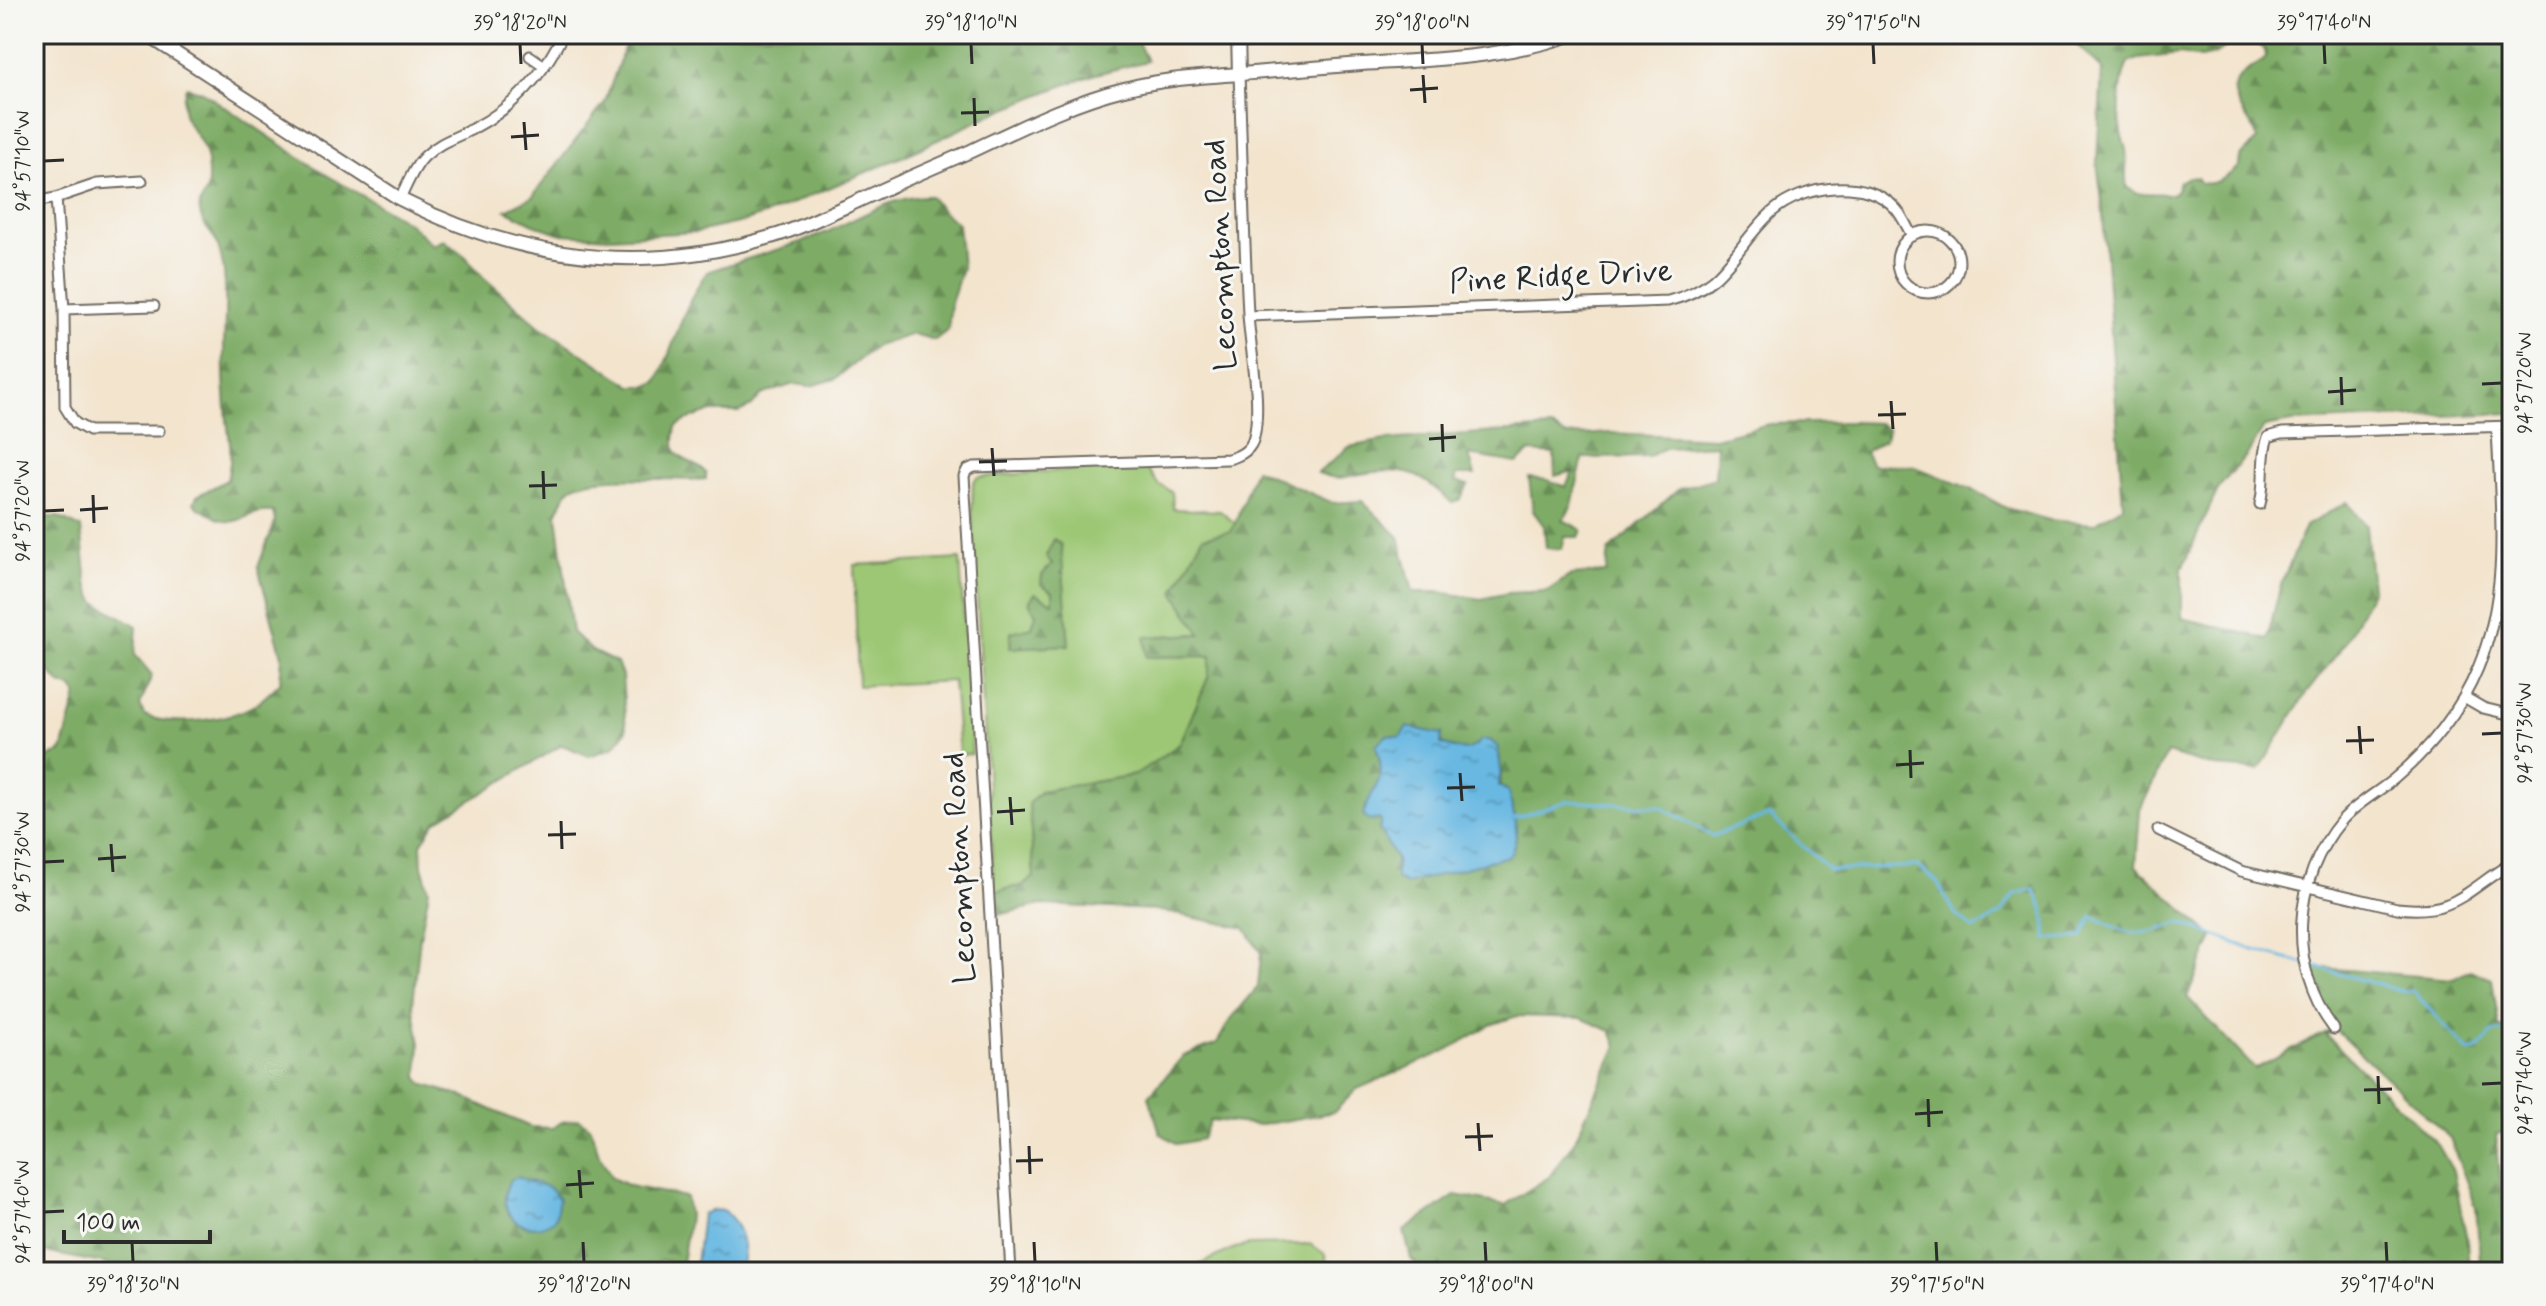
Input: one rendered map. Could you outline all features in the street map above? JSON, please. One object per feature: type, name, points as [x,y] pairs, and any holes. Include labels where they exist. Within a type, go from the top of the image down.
[{"type":"main road","points":[[146,34],[166,39],[400,199],[472,230],[563,254],[632,258],[707,252],[774,236],[1067,108],[1124,89],[1188,78],[1444,61],[1513,51],[1573,34]]},
{"type":"main road","name":"Lecompton Road","points":[[1238,34],[1239,74]]},
{"type":"street","points":[[400,199],[422,158],[505,109],[528,89],[563,34]]},
{"type":"street","points":[[530,56],[543,65]]},
{"type":"street","name":"Lecompton Road","points":[[1011,1272],[964,476],[967,470],[974,467],[1228,459],[1239,457],[1249,449],[1254,439],[1256,414],[1248,316],[1239,74]]},
{"type":"street","points":[[34,202],[97,184],[142,181]]},
{"type":"street","name":"Pine Ridge Drive","points":[[1248,316],[1668,301],[1707,287],[1775,209],[1799,197],[1836,188],[1876,195],[1896,208],[1912,236]]},
{"type":"street","points":[[56,198],[64,309],[65,407],[75,423],[89,431],[159,431]]},
{"type":"street","points":[[1935,231],[1944,235],[1957,249],[1959,268],[1956,277],[1943,290],[1934,293],[1916,291],[1902,280],[1897,263],[1898,253],[1912,236],[1935,231]]},
{"type":"street","points":[[64,309],[154,306]]},
{"type":"street","points":[[2260,504],[2264,491],[2264,448],[2268,437],[2282,433],[2512,426]]},
{"type":"street","points":[[2334,1029],[2318,1008],[2306,972],[2301,932],[2307,887],[2326,844],[2341,821],[2361,801],[2394,780],[2421,753],[2464,697],[2487,644],[2501,585],[2497,427]]},
{"type":"street","points":[[2464,697],[2483,708],[2512,715]]},
{"type":"street","points":[[2158,830],[2241,871],[2397,908],[2432,910],[2451,905],[2512,863]]},
{"type":"green space","points":[[629,34],[1134,34],[1147,61],[1051,90],[904,156],[742,222],[697,232],[609,237],[562,234],[506,210],[532,197],[605,102]]},
{"type":"green space","points":[[2050,34],[2512,34],[2512,413],[2292,422],[2264,427],[2247,455],[2219,487],[2182,568],[2182,618],[2267,639],[2281,584],[2306,526],[2347,502],[2366,526],[2372,590],[2344,645],[2305,695],[2259,770],[2214,767],[2167,753],[2140,810],[2136,866],[2213,937],[2187,997],[2255,1069],[2333,1029],[2313,967],[2453,979],[2470,970],[2492,979],[2499,1027],[2512,1032],[2512,1130],[2496,1134],[2510,1272],[2481,1272],[2476,1207],[2450,1138],[2336,1030],[2326,1035],[2438,1145],[2453,1171],[2467,1240],[2469,1272],[2174,1272],[2172,1258],[2046,1272],[1483,1272],[1420,1269],[1411,1259],[1404,1231],[1456,1195],[1505,1205],[1549,1177],[1575,1140],[1617,1046],[1611,1031],[1581,1018],[1517,1016],[1490,1025],[1446,1051],[1357,1089],[1334,1112],[1261,1125],[1210,1120],[1202,1139],[1177,1144],[1160,1133],[1149,1096],[1183,1056],[1217,1043],[1230,1020],[1258,987],[1261,953],[1245,928],[1156,910],[1041,905],[994,916],[994,892],[1024,885],[1034,877],[1029,803],[1041,791],[1135,775],[1180,744],[1208,678],[1211,656],[1146,657],[1145,637],[1201,634],[1174,592],[1203,537],[1232,531],[1255,469],[1333,503],[1362,501],[1399,537],[1413,592],[1439,592],[1481,599],[1508,593],[1547,591],[1571,575],[1606,573],[1609,551],[1679,489],[1715,478],[1717,445],[1665,448],[1648,457],[1583,458],[1571,509],[1563,520],[1582,530],[1579,537],[1565,537],[1562,549],[1546,548],[1544,526],[1533,511],[1529,478],[1548,480],[1566,487],[1573,471],[1555,476],[1554,454],[1530,452],[1517,463],[1469,455],[1475,475],[1457,475],[1455,481],[1468,485],[1459,501],[1452,503],[1423,480],[1405,472],[1382,471],[1338,478],[1318,473],[1349,447],[1385,440],[1552,428],[1567,436],[1610,433],[1715,438],[1769,424],[1878,423],[1888,429],[1885,439],[1865,452],[1872,465],[1913,466],[1973,490],[2006,508],[2049,520],[2094,524],[2123,506],[2097,162],[2102,69],[2071,39]],"holes":[[[2238,39],[2260,45],[2265,50],[2266,58],[2243,74],[2235,85],[2237,101],[2257,140],[2240,157],[2239,166],[2217,182],[2201,183],[2197,178],[2188,177],[2179,182],[2172,194],[2137,193],[2127,188],[2127,160],[2120,116],[2121,87],[2128,63],[2181,54],[2200,58],[2214,55]],[[1442,734],[1440,744],[1466,751],[1474,748],[1501,769],[1500,786],[1508,791],[1396,879],[1396,859],[1380,829],[1381,821],[1366,808],[1380,783],[1382,766]]]},
{"type":"green space","points":[[186,87],[201,91],[325,174],[409,223],[433,245],[444,240],[539,326],[632,386],[648,386],[657,382],[685,311],[707,272],[806,240],[887,204],[916,197],[930,196],[958,224],[962,268],[951,303],[948,330],[935,340],[913,334],[876,346],[835,379],[811,386],[794,384],[761,395],[752,406],[739,412],[710,412],[689,419],[676,427],[674,448],[681,457],[706,473],[706,479],[599,480],[584,482],[569,490],[557,515],[572,632],[592,651],[617,663],[622,676],[626,731],[613,748],[589,756],[562,745],[435,822],[421,844],[422,866],[429,890],[413,1004],[420,1044],[418,1076],[422,1084],[461,1096],[530,1127],[552,1128],[562,1122],[579,1119],[590,1127],[599,1154],[612,1178],[629,1186],[686,1197],[689,1216],[682,1264],[660,1260],[651,1272],[115,1272],[107,1264],[34,1250],[34,764],[62,751],[77,695],[72,688],[60,684],[34,654],[34,517],[58,517],[81,528],[87,583],[95,602],[137,626],[135,655],[152,675],[140,705],[144,715],[170,721],[217,718],[256,704],[280,683],[282,656],[258,567],[275,521],[273,512],[228,521],[201,510],[194,503],[197,496],[227,480],[230,450],[224,377],[224,270],[217,243],[200,212],[208,181],[206,157],[202,144],[185,118],[183,100]]},
{"type":"green space","points":[[1086,469],[1147,469],[1158,484],[1172,492],[1173,509],[1220,511],[1235,523],[1202,634],[1146,637],[1146,657],[1212,656],[1208,678],[1180,744],[1135,775],[1041,791],[1029,803],[1034,877],[1024,885],[994,892],[972,511],[973,482],[978,477]]},
{"type":"green space","points":[[1054,539],[1061,545],[1069,645],[1010,648],[1011,632],[1032,627],[1036,614],[1029,602],[1035,593],[1053,603],[1053,592],[1041,584],[1042,575],[1052,564],[1046,556]]},
{"type":"green space","points":[[960,559],[972,754],[959,755],[953,681],[858,686],[854,565]]},
{"type":"green space","points":[[1310,1244],[1325,1254],[1329,1272],[1184,1272],[1235,1248]]},
{"type":"green space","points":[[1015,1258],[1030,1263],[1065,1260],[1183,1272],[1016,1272]]},
{"type":"water","points":[[1407,727],[1442,734],[1441,744],[1458,749],[1472,748],[1481,740],[1490,740],[1498,747],[1501,769],[1499,786],[1508,791],[1516,824],[1515,840],[1509,856],[1406,884],[1396,879],[1396,859],[1379,829],[1381,821],[1369,821],[1363,815],[1380,776],[1376,745],[1387,735],[1400,737]]},
{"type":"water","points":[[517,1177],[548,1187],[559,1199],[555,1219],[533,1227],[514,1220],[505,1203],[510,1180]]},
{"type":"water","points":[[713,1210],[725,1211],[739,1232],[743,1247],[740,1272],[695,1272],[702,1214]]},
{"type":"waterway","points":[[1514,818],[1568,801],[1661,807],[1712,836],[1769,815],[1829,870],[1918,866],[1937,882],[1956,915],[1974,929],[2001,914],[2014,894],[2034,889],[2044,910],[2047,939],[2082,937],[2092,916],[2125,931],[2144,933],[2179,922],[2251,949],[2405,992],[2413,991],[2469,1052],[2478,1050],[2492,1033],[2512,1033]]}]
